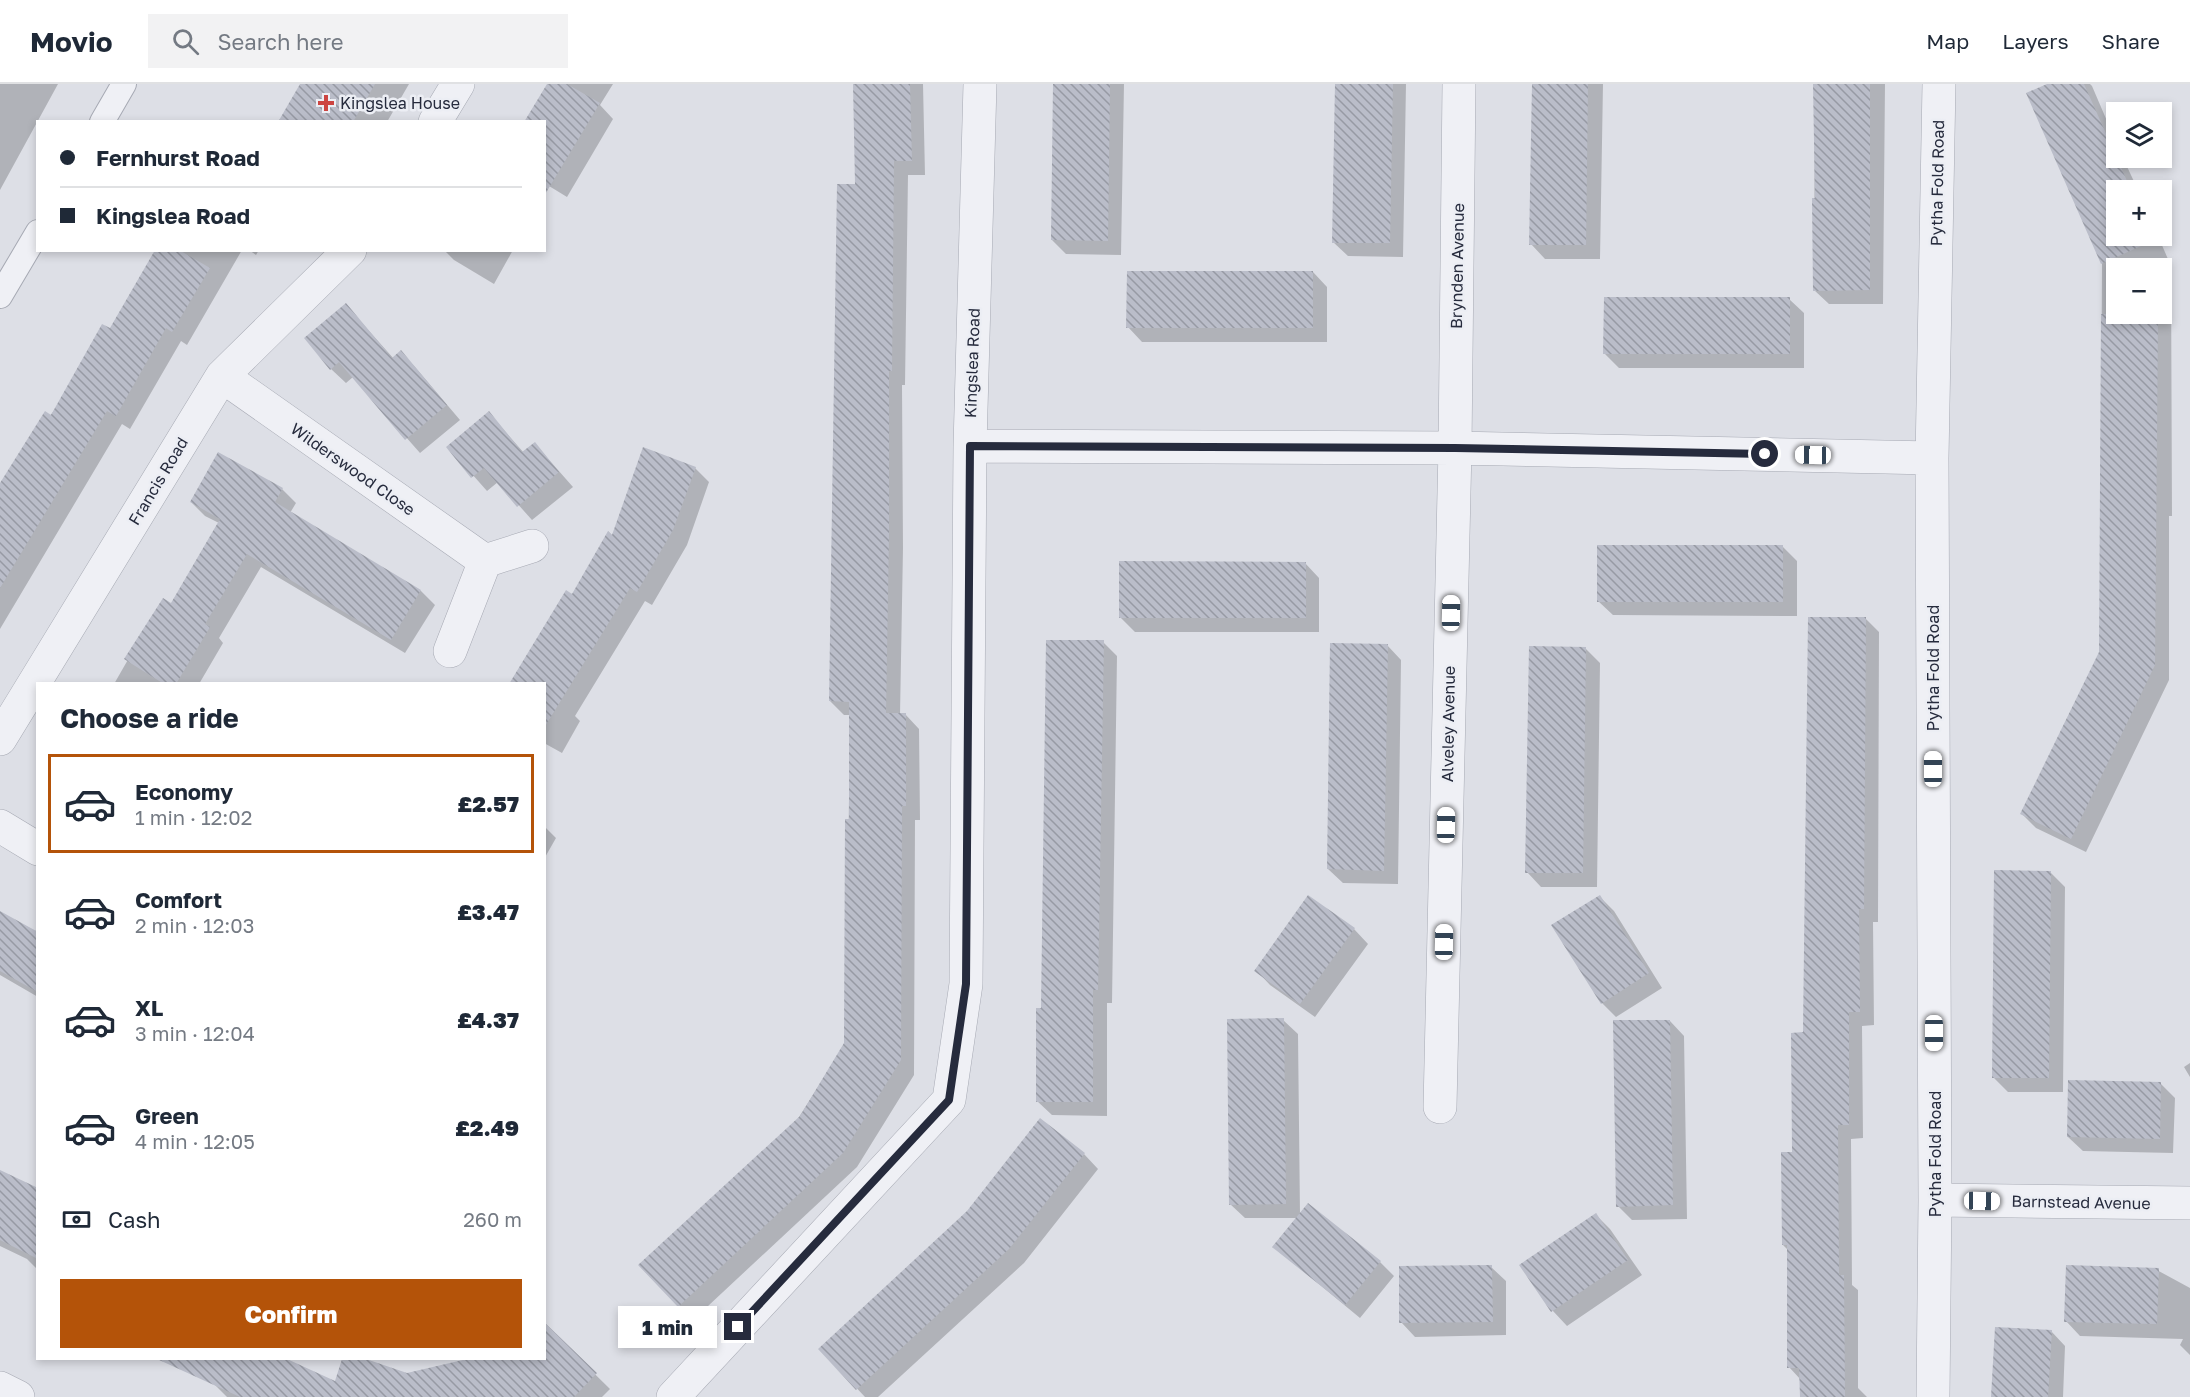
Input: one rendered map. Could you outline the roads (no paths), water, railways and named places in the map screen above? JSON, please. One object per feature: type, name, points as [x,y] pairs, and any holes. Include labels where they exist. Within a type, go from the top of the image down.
[{"type":"street","points":[[436,120],[458,84]]},
{"type":"street","name":"Kingslea Road","points":[[673,1397],[949,1100],[966,984],[970,446],[980,84]]},
{"type":"street","name":"Brynden Avenue","points":[[1455,448],[1459,84]]},
{"type":"street","name":"Pytha Fold Road","points":[[1933,1397],[1935,1200],[1932,458],[1939,84]]},
{"type":"street","name":"Francis Road","points":[[0,738],[222,376],[348,252]]},
{"type":"street","name":"Wilderswood Close","points":[[222,376],[485,561]]},
{"type":"street","points":[[970,446],[1455,448],[1932,458]]},
{"type":"street","name":"Alveley Avenue","points":[[1440,1107],[1455,448]]},
{"type":"street","points":[[450,651],[485,561],[532,546]]},
{"type":"street","points":[[0,826],[36,848]]},
{"type":"street","name":"Barnstead Avenue","points":[[1935,1200],[2190,1203]]},
{"type":"street","points":[[0,1388],[18,1397]]},
{"type":"lane","points":[[103,120],[124,84]]},
{"type":"lane","points":[[0,296],[36,235]]},
{"type":"place","name":"Kingslea House","points":[[326,103]]}]
